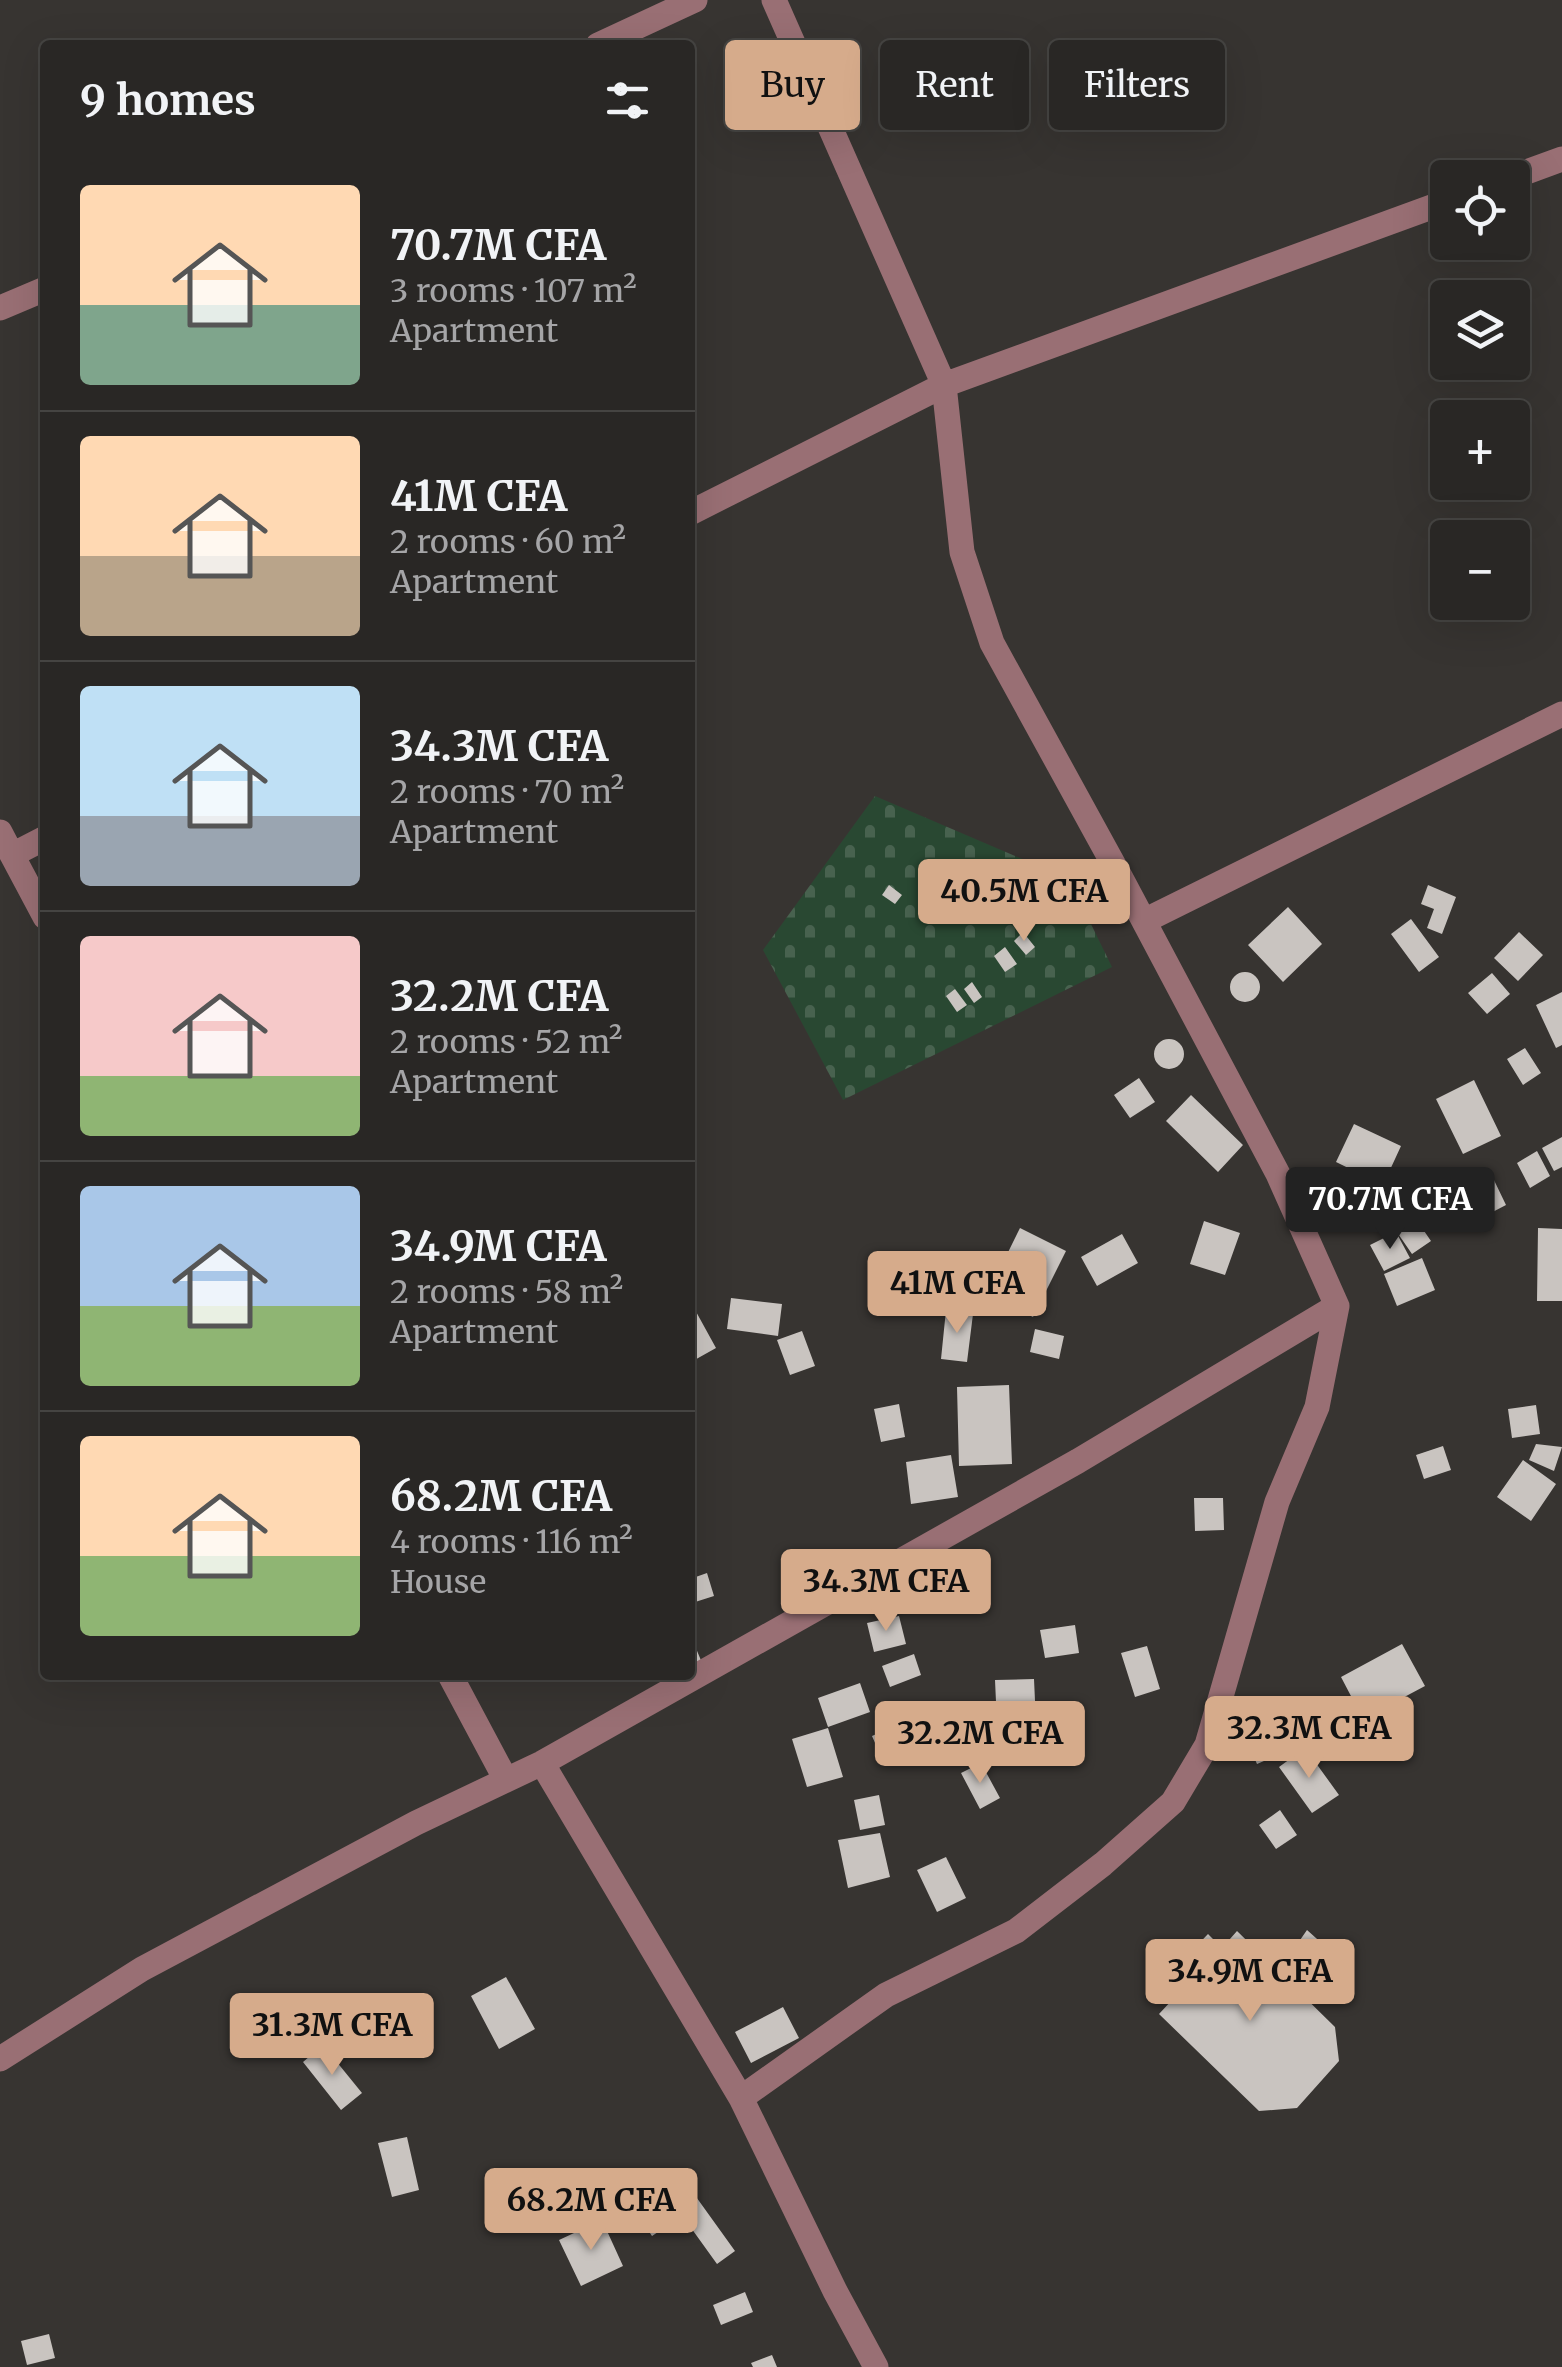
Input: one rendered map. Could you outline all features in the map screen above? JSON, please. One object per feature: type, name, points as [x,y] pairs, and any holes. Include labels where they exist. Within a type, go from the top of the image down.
[{"type":"street","points":[[609,40],[695,0]]},
{"type":"street","points":[[741,2098],[886,1994],[1016,1930],[1103,1864],[1172,1802],[1207,1745],[1277,1502],[1317,1407],[1337,1306],[1278,1174],[992,644],[962,552],[944,385],[774,0]]},
{"type":"street","points":[[1530,170],[1562,158]]},
{"type":"street","points":[[695,510],[944,385],[1430,207]]},
{"type":"street","points":[[0,308],[40,291]]},
{"type":"street","points":[[1144,921],[1562,714]]},
{"type":"street","points":[[40,839],[6,844],[40,909]]},
{"type":"street","points":[[695,1677],[1078,1461],[1337,1306]]},
{"type":"street","points":[[453,1680],[506,1780]]},
{"type":"street","points":[[0,2058],[142,1968],[416,1823],[542,1763],[689,1680]]},
{"type":"street","points":[[542,1763],[741,2098],[876,2367]]},
{"type":"green space","points":[[875,796],[1069,879],[1112,967],[843,1100],[763,950]]},
{"type":"building","points":[[889,885],[902,895],[895,904],[882,895]]},
{"type":"building","points":[[1428,885],[1456,897],[1442,934],[1427,928],[1434,909],[1421,904]]},
{"type":"building","points":[[1288,907],[1322,944],[1283,982],[1248,945]]},
{"type":"building","points":[[1411,919],[1439,957],[1419,972],[1391,934]]},
{"type":"building","points":[[1023,932],[1035,947],[1026,955],[1014,941]]},
{"type":"building","points":[[1519,932],[1543,955],[1518,981],[1494,958]]},
{"type":"building","points":[[1005,947],[1017,964],[1005,972],[994,956]]},
{"type":"building","points":[[1245,972],[1256,976],[1260,987],[1256,998],[1245,1002],[1234,998],[1230,987],[1234,976]]},
{"type":"building","points":[[1492,973],[1510,994],[1487,1014],[1468,993]]},
{"type":"building","points":[[972,982],[982,997],[974,1003],[964,989]]},
{"type":"building","points":[[955,989],[967,1005],[957,1012],[946,996]]},
{"type":"building","points":[[1562,992],[1562,1045],[1556,1048],[1536,1005]]},
{"type":"building","points":[[1169,1039],[1180,1043],[1184,1054],[1180,1065],[1169,1069],[1158,1065],[1154,1054],[1158,1043]]},
{"type":"building","points":[[1525,1048],[1541,1073],[1523,1085],[1507,1059]]},
{"type":"building","points":[[1139,1078],[1155,1102],[1130,1118],[1114,1095]]},
{"type":"building","points":[[1474,1080],[1501,1136],[1463,1154],[1436,1099]]},
{"type":"building","points":[[1191,1095],[1243,1145],[1218,1172],[1166,1121]]},
{"type":"building","points":[[1354,1124],[1401,1146],[1383,1185],[1336,1162]]},
{"type":"building","points":[[1562,1137],[1562,1167],[1554,1171],[1542,1148]]},
{"type":"building","points":[[1537,1151],[1550,1176],[1530,1188],[1517,1163]]},
{"type":"building","points":[[1492,1176],[1506,1205],[1462,1228],[1448,1199]]},
{"type":"building","points":[[1335,1178],[1357,1187],[1349,1211],[1327,1203]]},
{"type":"building","points":[[1378,1190],[1388,1201],[1373,1215],[1362,1204]]},
{"type":"building","points":[[1411,1212],[1431,1241],[1412,1254],[1392,1225]]},
{"type":"building","points":[[1204,1221],[1240,1233],[1225,1275],[1190,1264]]},
{"type":"building","points":[[1020,1228],[1066,1251],[1033,1317],[987,1295]]},
{"type":"building","points":[[1538,1228],[1562,1229],[1562,1301],[1537,1301]]},
{"type":"building","points":[[1396,1232],[1410,1258],[1384,1271],[1370,1245]]},
{"type":"building","points":[[1122,1234],[1138,1263],[1097,1286],[1081,1257]]},
{"type":"building","points":[[1422,1258],[1435,1290],[1397,1306],[1384,1274]]},
{"type":"building","points":[[731,1298],[782,1304],[778,1336],[727,1329]]},
{"type":"building","points":[[695,1310],[716,1348],[695,1360]]},
{"type":"building","points":[[946,1310],[973,1314],[967,1362],[941,1359]]},
{"type":"building","points":[[1035,1329],[1064,1336],[1059,1359],[1030,1352]]},
{"type":"building","points":[[802,1331],[815,1366],[790,1375],[777,1340]]},
{"type":"building","points":[[1009,1385],[1012,1464],[959,1466],[957,1387]]},
{"type":"building","points":[[899,1404],[905,1437],[881,1442],[874,1409]]},
{"type":"building","points":[[1536,1405],[1540,1434],[1512,1438],[1508,1409]]},
{"type":"building","points":[[1536,1444],[1562,1447],[1554,1471],[1529,1460]]},
{"type":"building","points":[[1443,1446],[1451,1470],[1424,1479],[1416,1455]]},
{"type":"building","points":[[951,1455],[958,1497],[911,1504],[906,1462]]},
{"type":"building","points":[[1523,1460],[1556,1484],[1531,1521],[1497,1497]]},
{"type":"building","points":[[1194,1498],[1223,1498],[1224,1530],[1195,1531]]},
{"type":"building","points":[[707,1573],[714,1596],[695,1602],[695,1577]]},
{"type":"building","points":[[899,1616],[906,1644],[874,1652],[867,1623]]},
{"type":"building","points":[[1075,1625],[1079,1653],[1045,1658],[1040,1630]]},
{"type":"building","points":[[1402,1644],[1425,1686],[1363,1719],[1341,1677]]},
{"type":"building","points":[[695,1646],[705,1670],[695,1673]]},
{"type":"building","points":[[1147,1646],[1160,1689],[1135,1697],[1121,1653]]},
{"type":"building","points":[[914,1654],[921,1675],[890,1687],[882,1666]]},
{"type":"building","points":[[1034,1679],[1035,1701],[996,1702],[995,1680]]},
{"type":"building","points":[[860,1683],[870,1712],[828,1727],[818,1698]]},
{"type":"building","points":[[1264,1708],[1282,1753],[1257,1764],[1237,1719]]},
{"type":"building","points":[[897,1725],[908,1750],[883,1761],[872,1736]]},
{"type":"building","points":[[828,1728],[843,1777],[807,1787],[792,1739]]},
{"type":"building","points":[[1305,1748],[1339,1795],[1312,1813],[1279,1767]]},
{"type":"building","points":[[981,1763],[1000,1798],[980,1809],[961,1773]]},
{"type":"building","points":[[879,1795],[885,1825],[860,1830],[854,1800]]},
{"type":"building","points":[[1280,1810],[1297,1835],[1276,1849],[1259,1825]]},
{"type":"building","points":[[880,1833],[890,1877],[848,1888],[838,1840]]},
{"type":"building","points":[[946,1857],[966,1898],[937,1912],[917,1870]]},
{"type":"building","points":[[1307,1930],[1335,1955],[1308,1990],[1282,1966]]},
{"type":"building","points":[[1237,1931],[1335,2027],[1339,2061],[1297,2108],[1259,2111],[1159,2014],[1173,1999],[1159,1985],[1208,1934],[1222,1948]]},
{"type":"building","points":[[506,1977],[535,2029],[499,2049],[471,1996]]},
{"type":"building","points":[[783,2007],[799,2038],[751,2063],[735,2032]]},
{"type":"building","points":[[323,2045],[362,2093],[341,2110],[303,2062]]},
{"type":"building","points":[[407,2137],[419,2190],[392,2197],[378,2143]]},
{"type":"building","points":[[572,2185],[602,2197],[591,2223],[561,2211]]},
{"type":"building","points":[[662,2194],[679,2218],[652,2236],[636,2212]]},
{"type":"building","points":[[694,2194],[735,2251],[717,2264],[676,2207]]},
{"type":"building","points":[[602,2220],[623,2266],[581,2286],[559,2240]]},
{"type":"building","points":[[745,2292],[753,2312],[721,2325],[713,2305]]},
{"type":"building","points":[[49,2334],[55,2358],[27,2365],[21,2341]]},
{"type":"building","points":[[772,2355],[777,2367],[753,2367],[751,2363]]}]
